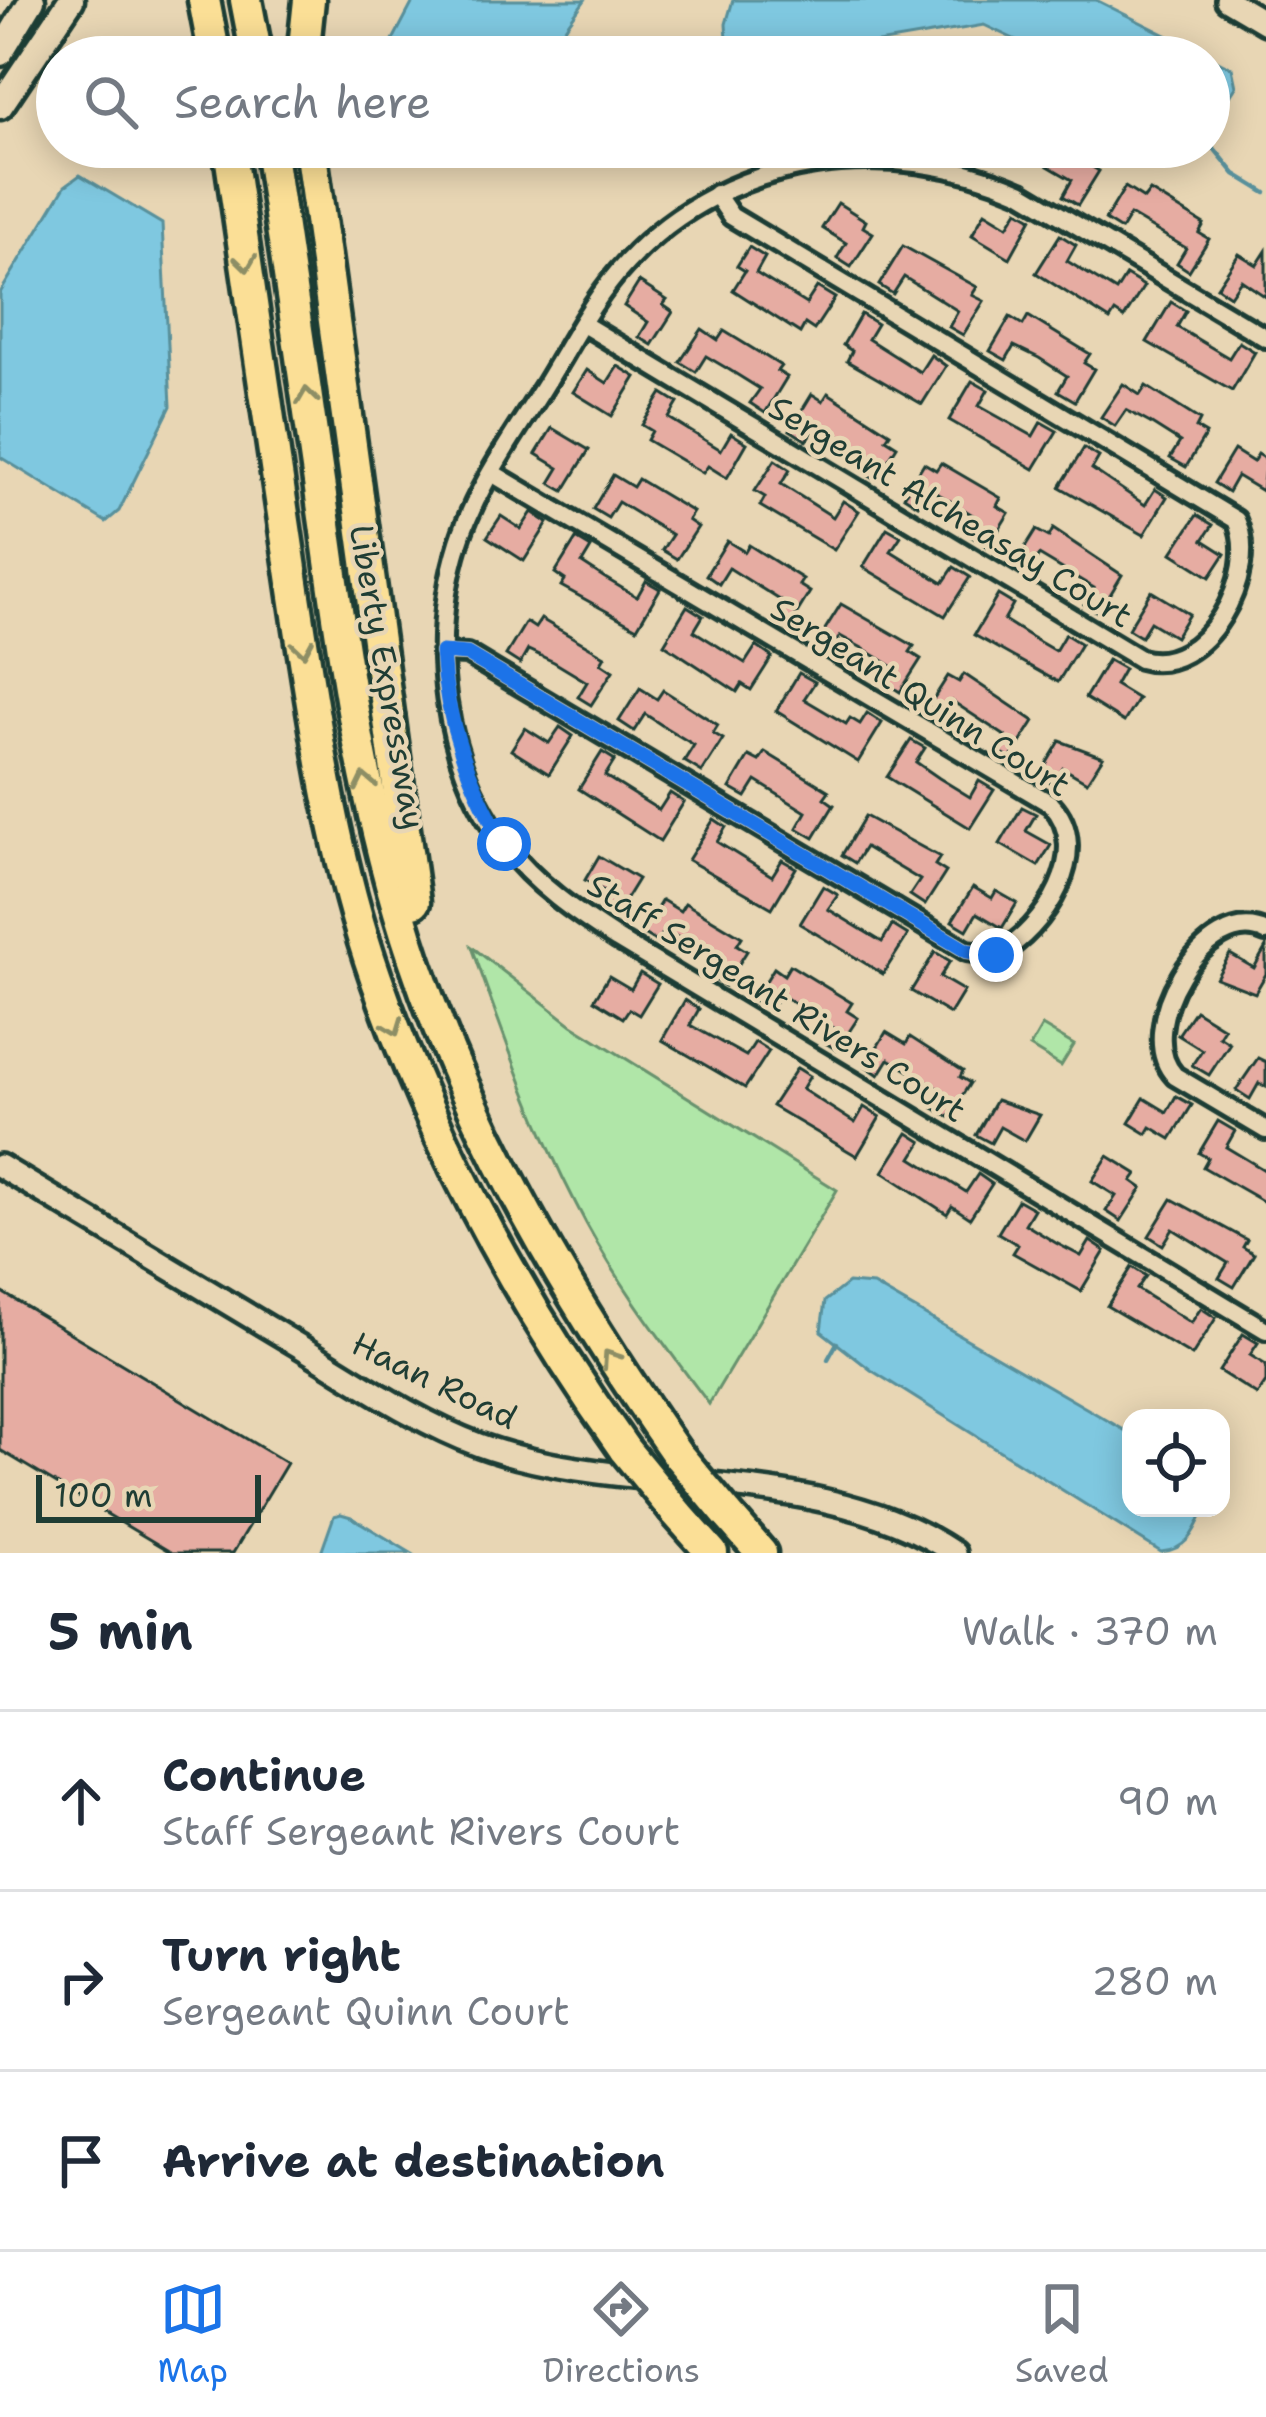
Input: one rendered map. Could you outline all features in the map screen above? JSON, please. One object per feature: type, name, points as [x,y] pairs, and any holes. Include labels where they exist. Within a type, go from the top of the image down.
[{"type":"highway","points":[[204,0],[211,36]]},
{"type":"highway","points":[[246,0],[252,36]]},
{"type":"highway","points":[[305,36],[309,0]]},
{"type":"highway","points":[[232,168],[317,737],[340,854],[374,974],[409,1066],[495,1248],[547,1340],[625,1450],[712,1553]]},
{"type":"highway","name":"Liberty Expressway","points":[[273,168],[366,788],[413,957],[449,1054],[561,1280],[677,1454],[760,1553]]},
{"type":"highway","points":[[313,168],[360,486],[391,765],[415,908],[449,1054]]},
{"type":"main road","points":[[0,53],[32,0]]},
{"type":"main road","points":[[47,36],[71,0]]},
{"type":"main road","points":[[0,106],[36,52]]},
{"type":"street","points":[[1227,0],[1266,23]]},
{"type":"street","name":"Staff Sergeant Rivers Court","points":[[791,168],[716,194],[675,218],[629,259],[583,324],[492,473],[460,538],[444,612],[442,652],[456,743],[472,788],[504,844],[529,873],[617,939],[1266,1330]]},
{"type":"street","name":"Staff Sergeant Rivers Court","points":[[953,168],[1021,192],[1266,338]]},
{"type":"street","name":"Sergeant Alcheasay Court","points":[[583,324],[1140,659],[1157,664],[1181,658],[1203,638],[1230,598],[1245,558],[1245,539],[1236,520],[731,216],[716,194]]},
{"type":"street","name":"Sergeant Quinn Court","points":[[442,652],[467,654],[967,951],[996,955],[1019,939],[1046,907],[1070,856],[1072,835],[1051,804],[492,473]]},
{"type":"street","points":[[1266,932],[1246,926],[1215,938],[1177,985],[1159,1037],[1165,1065],[1175,1076],[1266,1130]]},
{"type":"street","name":"Haan Road","points":[[0,1166],[398,1405],[475,1443],[587,1472],[788,1494],[876,1517],[954,1553]]},
{"type":"green space","points":[[472,947],[572,1025],[837,1190],[709,1404],[655,1332],[590,1231],[532,1109]]},
{"type":"green space","points":[[1042,1026],[1074,1045],[1061,1066],[1030,1047]]},
{"type":"water","points":[[414,0],[585,0],[559,36],[395,36]]},
{"type":"water","points":[[733,0],[1096,0],[1168,36],[1007,36],[984,25],[919,36],[727,36]]},
{"type":"water","points":[[1230,67],[1232,68],[1236,87],[1230,96]]},
{"type":"water","points":[[80,175],[162,224],[171,406],[119,511],[106,522],[0,457],[0,293],[65,186]]},
{"type":"water","points":[[848,1283],[873,1285],[1122,1429],[1122,1517],[1201,1517],[1198,1524],[1178,1547],[1161,1552],[871,1370],[821,1331],[825,1301]]},
{"type":"water","points":[[341,1514],[411,1553],[321,1553],[334,1516]]},
{"type":"building","points":[[1051,168],[1099,171],[1078,205],[1063,196],[1072,180]]},
{"type":"building","points":[[1125,187],[1144,199],[1150,191],[1204,224],[1199,233],[1209,239],[1189,271],[1177,263],[1186,248],[1130,215],[1121,230],[1105,220]]},
{"type":"building","points":[[838,203],[866,221],[863,227],[873,233],[851,267],[837,258],[846,243],[822,228]]},
{"type":"building","points":[[1018,210],[1032,218],[1010,258],[972,235],[985,212],[1008,226]]},
{"type":"building","points":[[1060,235],[1076,245],[1067,261],[1116,291],[1126,275],[1144,286],[1124,318],[1115,312],[1110,320],[1036,273]]},
{"type":"building","points":[[903,246],[977,287],[972,295],[984,301],[963,335],[949,327],[958,311],[904,277],[893,294],[879,285]]},
{"type":"building","points":[[749,247],[765,257],[756,273],[806,304],[817,287],[835,298],[814,330],[805,324],[800,333],[733,290],[745,271],[737,266]]},
{"type":"building","points":[[1266,251],[1266,297],[1241,280],[1230,296],[1217,287],[1239,254],[1257,265]]},
{"type":"building","points":[[639,282],[667,300],[663,305],[673,312],[652,345],[639,337],[648,322],[624,306]]},
{"type":"building","points":[[1171,302],[1186,311],[1177,327],[1229,358],[1239,342],[1255,352],[1232,391],[1147,342]]},
{"type":"building","points":[[861,314],[877,324],[868,339],[920,372],[931,355],[946,366],[922,404],[847,361],[852,351],[843,345]]},
{"type":"building","points":[[1028,316],[1090,354],[1084,363],[1094,369],[1075,401],[1058,391],[1067,376],[1039,358],[1014,346],[1006,360],[990,351],[1010,317],[1023,325]]},
{"type":"building","points":[[702,329],[718,340],[724,331],[781,366],[777,371],[787,377],[765,413],[750,403],[760,389],[728,369],[706,356],[696,372],[680,362]]},
{"type":"building","points":[[618,366],[636,377],[612,416],[573,392],[587,370],[607,383]]},
{"type":"building","points":[[972,381],[988,390],[979,406],[1033,436],[1041,422],[1057,431],[1034,469],[949,420]]},
{"type":"building","points":[[1123,384],[1140,395],[1146,386],[1200,420],[1196,428],[1206,434],[1186,467],[1170,458],[1180,442],[1150,423],[1126,410],[1115,426],[1101,417]]},
{"type":"building","points":[[662,393],[678,403],[669,418],[721,450],[731,433],[747,443],[727,478],[708,466],[703,473],[647,440],[652,431],[642,425]]},
{"type":"building","points":[[828,393],[890,433],[886,439],[897,446],[876,480],[860,470],[870,455],[818,423],[807,441],[790,430],[812,394],[823,401]]},
{"type":"building","points":[[552,428],[589,450],[564,491],[550,483],[559,468],[536,454]]},
{"type":"building","points":[[1084,448],[1099,457],[1092,469],[1145,505],[1155,489],[1167,497],[1144,535],[1060,487]]},
{"type":"building","points":[[1234,450],[1253,462],[1258,454],[1266,459],[1262,491],[1237,476],[1228,492],[1214,483]]},
{"type":"building","points":[[775,460],[790,470],[781,484],[833,517],[843,501],[859,511],[834,550],[760,506],[765,497],[755,491]]},
{"type":"building","points":[[924,463],[936,470],[941,463],[1001,498],[997,506],[1009,513],[988,547],[969,535],[979,519],[952,502],[928,488],[918,505],[904,496]]},
{"type":"building","points":[[613,475],[633,487],[638,479],[693,512],[688,520],[698,527],[677,559],[662,550],[672,535],[618,502],[608,518],[593,509]]},
{"type":"building","points":[[532,512],[548,523],[524,561],[487,537],[501,516],[521,529]]},
{"type":"building","points":[[1197,515],[1213,525],[1203,540],[1225,554],[1210,577],[1172,553]]},
{"type":"building","points":[[887,528],[901,536],[891,551],[943,583],[954,567],[970,577],[945,616],[863,567]]},
{"type":"building","points":[[1053,529],[1122,575],[1099,613],[1084,604],[1094,588],[1039,555],[1030,571],[1016,562],[1036,530],[1049,537]]},
{"type":"building","points":[[576,539],[591,548],[582,563],[605,578],[637,597],[646,581],[660,589],[637,628],[561,586],[565,580],[555,573]]},
{"type":"building","points":[[727,541],[745,552],[749,545],[803,579],[799,585],[810,592],[789,626],[773,617],[783,602],[729,568],[719,584],[706,575]]},
{"type":"building","points":[[1151,591],[1189,614],[1175,637],[1150,622],[1141,637],[1128,629]]},
{"type":"building","points":[[998,595],[1013,604],[1004,620],[1031,637],[1055,651],[1065,634],[1081,644],[1058,682],[974,635]]},
{"type":"building","points":[[841,604],[914,646],[910,652],[921,659],[900,692],[886,683],[895,668],[864,649],[840,636],[831,651],[817,642]]},
{"type":"building","points":[[687,606],[703,616],[694,631],[745,663],[756,646],[772,657],[751,690],[742,684],[737,692],[664,644]]},
{"type":"building","points":[[541,619],[605,656],[601,663],[613,671],[591,705],[578,697],[587,682],[554,662],[528,650],[520,664],[506,655],[526,622],[535,628]]},
{"type":"building","points":[[1108,660],[1124,669],[1115,685],[1138,699],[1124,722],[1085,698]]},
{"type":"building","points":[[799,673],[815,682],[804,699],[846,724],[850,718],[860,724],[867,713],[882,723],[858,762],[776,711]]},
{"type":"building","points":[[964,674],[1034,721],[1010,759],[996,750],[1005,736],[952,701],[941,718],[927,709],[948,676],[959,682]]},
{"type":"building","points":[[640,688],[657,699],[663,690],[718,725],[713,733],[723,739],[702,772],[684,761],[694,745],[645,714],[634,731],[619,721]]},
{"type":"building","points":[[560,727],[573,736],[549,774],[511,750],[525,728],[549,743]]},
{"type":"building","points":[[911,740],[925,748],[916,762],[970,797],[979,781],[994,790],[970,828],[887,777]]},
{"type":"building","points":[[1060,741],[1103,757],[1087,782],[1063,768],[1054,784],[1039,776]]},
{"type":"building","points":[[602,752],[615,760],[605,776],[659,810],[670,793],[684,802],[660,841],[579,789]]},
{"type":"building","points":[[765,752],[829,791],[824,798],[834,805],[814,838],[797,828],[806,812],[756,781],[746,797],[730,788],[749,756],[759,761]]},
{"type":"building","points":[[1022,807],[1036,814],[1026,831],[1051,845],[1038,866],[1000,844]]},
{"type":"building","points":[[865,816],[940,857],[935,865],[946,872],[925,905],[910,895],[920,880],[865,847],[855,863],[842,855]]},
{"type":"building","points":[[714,819],[726,827],[717,842],[772,876],[782,860],[796,868],[772,908],[688,860]]},
{"type":"building","points":[[599,856],[638,879],[614,918],[599,909],[609,894],[585,880]]},
{"type":"building","points":[[823,886],[838,895],[828,909],[882,942],[892,925],[908,935],[883,974],[800,924]]},
{"type":"building","points":[[973,887],[992,898],[996,891],[1017,903],[1002,928],[977,913],[967,930],[952,921]]},
{"type":"building","points":[[662,900],[680,911],[685,903],[742,937],[737,945],[747,951],[725,986],[709,976],[720,959],[665,930],[657,942],[642,933]]},
{"type":"building","points":[[1266,947],[1266,974],[1255,993],[1216,978],[1230,954],[1254,968]]},
{"type":"building","points":[[935,952],[950,961],[940,977],[964,991],[950,1014],[911,991]]},
{"type":"building","points":[[790,965],[852,1003],[847,1011],[858,1018],[837,1050],[824,1042],[833,1028],[780,994],[770,1010],[754,1000],[774,968],[784,975]]},
{"type":"building","points":[[640,973],[658,984],[639,1015],[629,1009],[623,1018],[594,1000],[609,976],[631,989]]},
{"type":"building","points":[[685,1000],[699,1009],[690,1025],[746,1056],[755,1042],[769,1051],[745,1088],[662,1040]]},
{"type":"building","points":[[1195,1010],[1224,1028],[1219,1036],[1230,1043],[1209,1075],[1192,1065],[1202,1050],[1178,1035]]},
{"type":"building","points":[[886,1032],[906,1044],[910,1037],[963,1071],[960,1077],[970,1083],[949,1117],[934,1108],[944,1092],[889,1059],[879,1075],[866,1066]]},
{"type":"building","points":[[1258,1058],[1266,1062],[1266,1087],[1259,1083],[1250,1099],[1236,1090]]},
{"type":"building","points":[[797,1068],[810,1076],[802,1089],[855,1123],[864,1107],[880,1117],[857,1156],[772,1106]]},
{"type":"building","points":[[1176,1096],[1192,1105],[1171,1139],[1151,1127],[1147,1134],[1129,1123],[1144,1098],[1167,1112]]},
{"type":"building","points":[[996,1100],[1040,1115],[1025,1141],[1000,1127],[991,1143],[976,1135]]},
{"type":"building","points":[[1218,1121],[1235,1131],[1226,1147],[1266,1171],[1266,1203],[1203,1167],[1208,1158],[1199,1153]]},
{"type":"building","points":[[908,1133],[922,1142],[912,1158],[966,1192],[978,1174],[992,1184],[970,1218],[952,1206],[947,1214],[883,1172]]},
{"type":"building","points":[[1108,1156],[1137,1174],[1132,1181],[1142,1188],[1121,1221],[1106,1211],[1116,1196],[1092,1181]]},
{"type":"building","points":[[1172,1199],[1247,1240],[1243,1247],[1254,1254],[1234,1287],[1219,1278],[1228,1263],[1173,1229],[1163,1245],[1149,1236]]},
{"type":"building","points":[[1018,1200],[1034,1209],[1025,1224],[1056,1243],[1081,1256],[1090,1241],[1105,1251],[1081,1291],[1013,1253],[1018,1245],[998,1233]]},
{"type":"building","points":[[1132,1267],[1146,1276],[1137,1289],[1191,1323],[1201,1308],[1216,1318],[1192,1356],[1107,1306]]},
{"type":"building","points":[[0,1291],[287,1463],[233,1553],[172,1553],[0,1450]]},
{"type":"building","points":[[1243,1334],[1258,1343],[1250,1355],[1266,1365],[1266,1382],[1257,1395],[1219,1371]]},
{"type":"waterway","points":[[1230,168],[1266,193]]},
{"type":"waterway","points":[[828,1359],[837,1343]]},
{"type":"route","points":[[504,844],[472,788],[456,743],[442,652],[467,654],[967,951],[996,955]]}]
